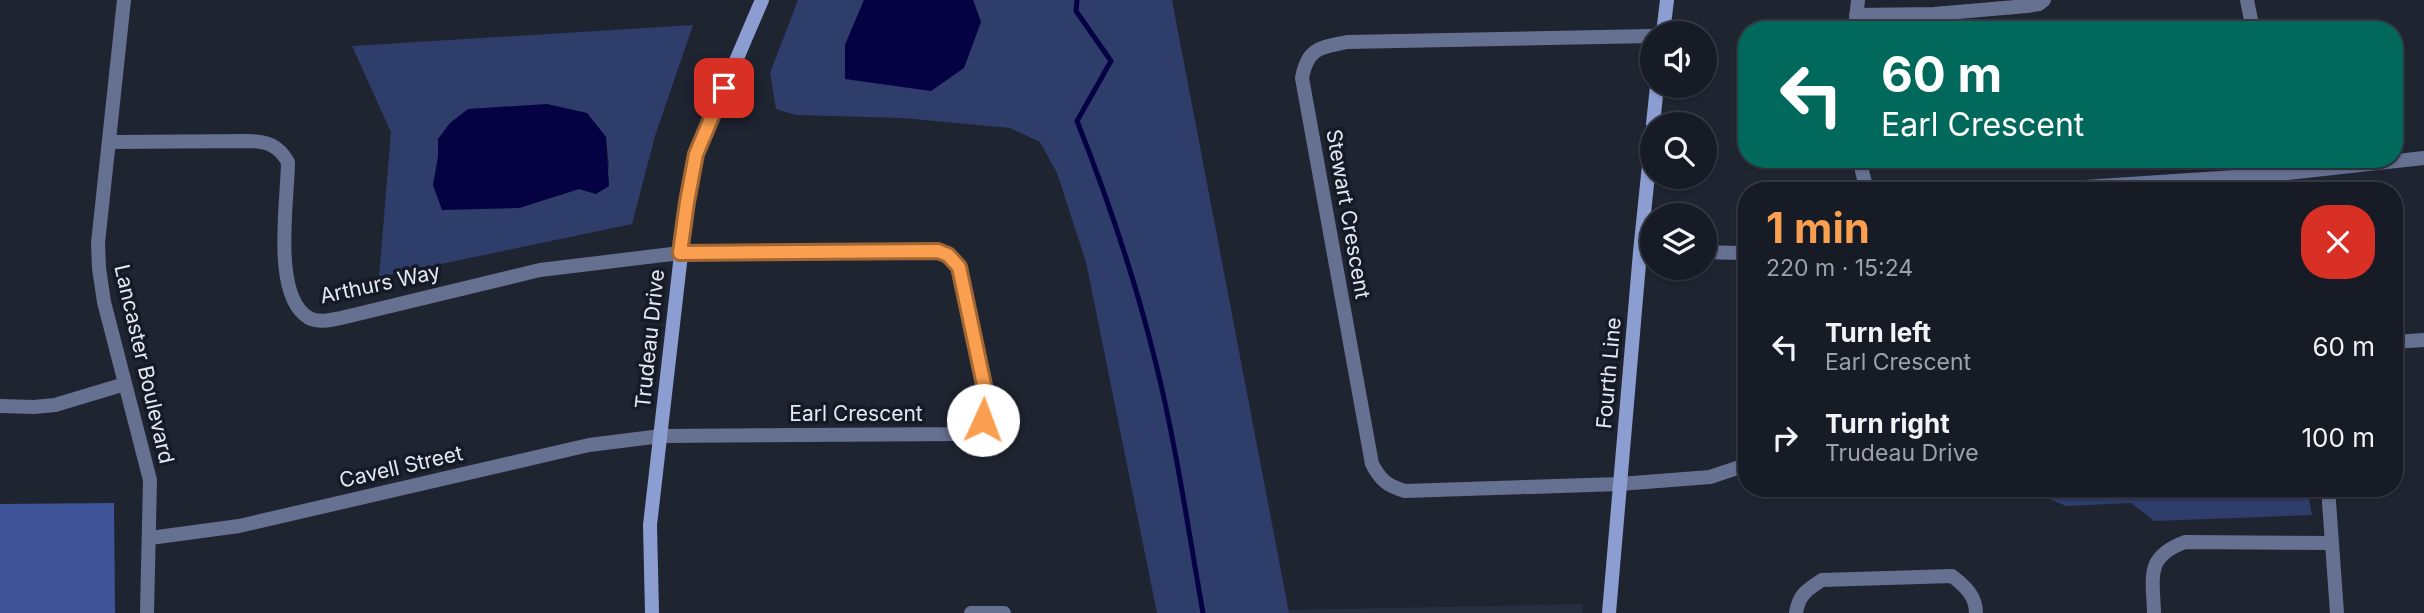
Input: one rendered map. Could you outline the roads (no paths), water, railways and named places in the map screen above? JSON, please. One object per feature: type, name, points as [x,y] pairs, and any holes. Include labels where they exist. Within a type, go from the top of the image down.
[{"type":"street","name":"Lancaster Boulevard","points":[[124,0],[98,243],[104,302],[150,480],[147,613]]},
{"type":"street","name":"Trudeau Drive","points":[[652,613],[650,525],[687,202],[696,154],[762,0]]},
{"type":"street","points":[[1664,21],[1667,0]]},
{"type":"street","points":[[1856,15],[1934,14],[2027,6],[2039,4],[2044,0]]},
{"type":"street","points":[[2247,0],[2251,21]]},
{"type":"street","name":"Stewart Crescent","points":[[1620,484],[1405,491],[1389,486],[1380,479],[1372,464],[1302,78],[1304,66],[1314,51],[1322,46],[1347,42],[1640,36]]},
{"type":"street","name":"Arthurs Way","points":[[110,142],[250,141],[269,142],[282,151],[288,162],[283,248],[288,281],[297,309],[311,319],[333,319],[540,270],[680,253]]},
{"type":"street","points":[[2403,159],[2424,158]]},
{"type":"street","points":[[2119,182],[2266,168]]},
{"type":"street","name":"Earl Crescent","points":[[662,436],[964,434],[976,428],[983,420],[988,404],[962,277],[959,267],[948,255],[938,251],[680,253]]},
{"type":"street","points":[[1717,253],[1738,253]]},
{"type":"street","name":"Fourth Line","points":[[1609,613],[1620,484],[1643,280]]},
{"type":"street","points":[[2403,341],[2424,340]]},
{"type":"street","points":[[0,406],[55,405],[125,384]]},
{"type":"street","name":"Cavell Street","points":[[150,538],[239,526],[589,445],[662,436]]},
{"type":"street","points":[[1620,484],[1710,477],[1738,468]]},
{"type":"street","points":[[2329,497],[2337,613]]},
{"type":"street","points":[[2154,613],[2154,567],[2159,556],[2169,548],[2185,542],[2332,542]]},
{"type":"street","points":[[1796,613],[1798,600],[1822,580],[1952,576],[1966,587],[1976,604],[1976,613]]},
{"type":"street","points":[[971,613],[1004,613]]},
{"type":"waterway","points":[[1077,0],[1076,11],[1111,61],[1077,121],[1120,239],[1155,360],[1175,454],[1203,613]]}]
